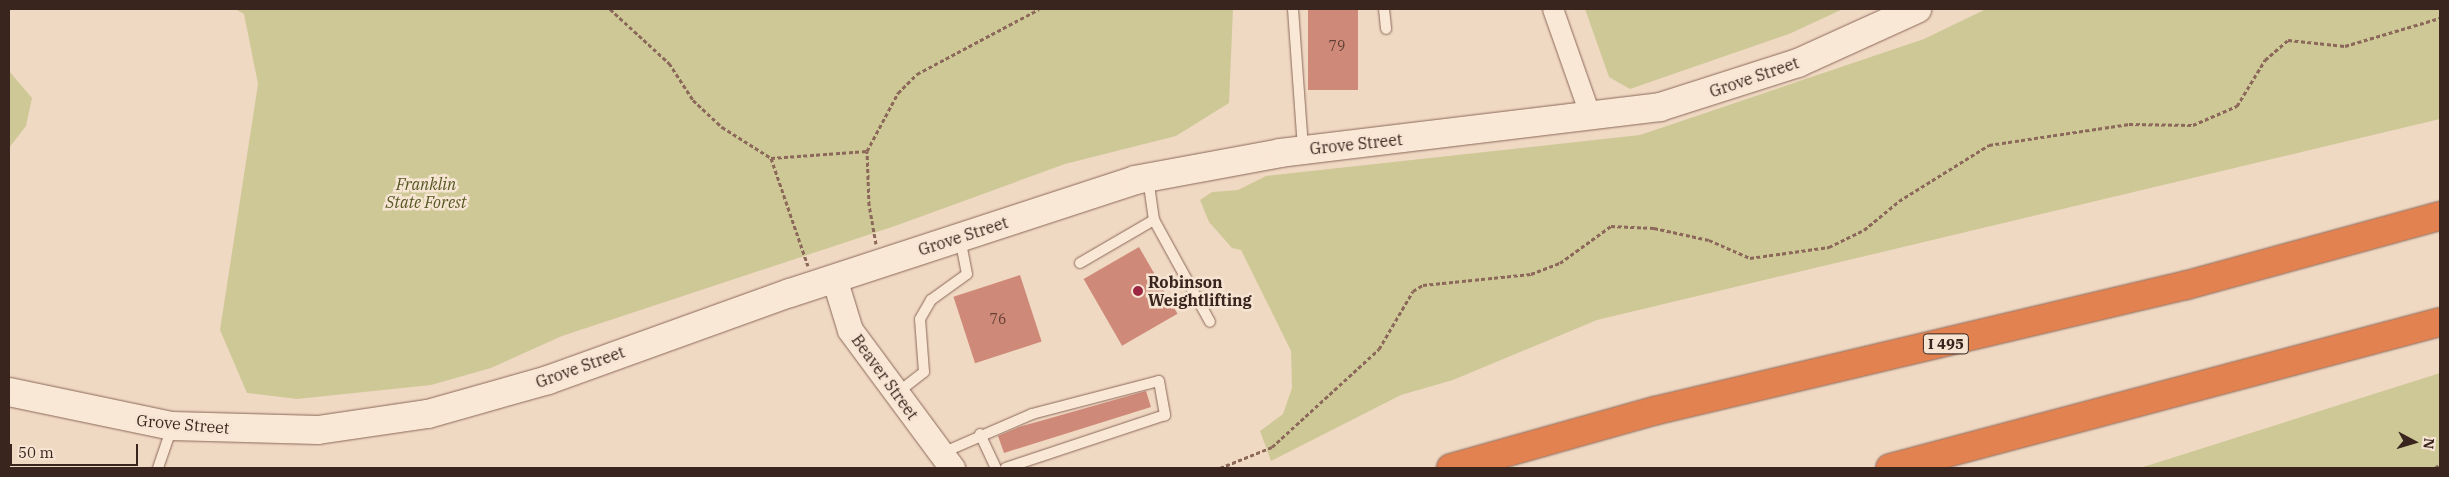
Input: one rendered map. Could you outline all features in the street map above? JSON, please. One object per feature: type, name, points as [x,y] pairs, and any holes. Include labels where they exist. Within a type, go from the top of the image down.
[{"type":"highway","name":"I 495","points":[[1451,468],[1654,412],[2187,285],[2440,216]]},
{"type":"highway","points":[[1890,468],[2440,322]]},
{"type":"main road","name":"Grove Street","points":[[9,392],[172,426],[318,430],[428,414],[548,380],[823,282],[1148,176],[1303,150],[1591,117],[1660,107],[1724,88],[1855,40],[1918,9]]},
{"type":"street","points":[[1553,9],[1591,117]]},
{"type":"street","name":"Beaver Street","points":[[823,282],[850,330],[946,461]]},
{"type":"lane","points":[[1293,9],[1303,150]]},
{"type":"lane","points":[[1384,9],[1386,29]]},
{"type":"lane","points":[[1148,176],[1154,220],[1210,322]]},
{"type":"lane","points":[[1080,263],[1154,220]]},
{"type":"lane","points":[[897,394],[924,372],[920,319],[931,300],[967,274],[960,237]]},
{"type":"lane","points":[[946,461],[980,434],[1032,414],[1159,381],[1165,415],[1006,468]]},
{"type":"lane","points":[[158,468],[172,426]]},
{"type":"lane","points":[[980,434],[996,468]]},
{"type":"path","points":[[604,9],[609,10],[669,63],[693,100],[722,127],[771,158],[823,282]]},
{"type":"path","points":[[880,263],[868,206],[867,152],[898,93],[917,74],[1039,9]]},
{"type":"path","points":[[1220,468],[1272,447],[1379,348],[1414,291],[1423,285],[1531,274],[1560,263],[1611,226],[1654,228],[1710,240],[1750,258],[1829,247],[1864,230],[1989,145],[2129,124],[2193,125],[2237,106],[2265,60],[2288,40],[2345,46],[2440,18]]},
{"type":"path","points":[[771,158],[867,152]]},
{"type":"path","points":[[2435,468],[2440,464]]},
{"type":"green space","name":"Franklin State Forest","points":[[235,9],[1233,9],[1229,103],[1176,136],[1065,164],[895,226],[562,336],[491,368],[431,385],[297,399],[247,393],[220,330],[258,84],[244,14]]},
{"type":"green space","points":[[1585,9],[1843,9],[1789,34],[1630,89],[1609,77]]},
{"type":"green space","points":[[1986,9],[2440,9],[2440,119],[1597,320],[1453,380],[1401,395],[1271,461],[1260,431],[1283,414],[1292,388],[1291,351],[1241,250],[1232,248],[1209,222],[1200,200],[1212,192],[1238,190],[1266,176],[1640,135],[1924,39]]},
{"type":"green space","points":[[9,71],[32,98],[26,126],[9,148]]},
{"type":"green space","points":[[2440,373],[2440,468],[2140,468]]},
{"type":"building","points":[[1308,9],[1358,9],[1358,90],[1308,90]]},
{"type":"building","points":[[1139,247],[1178,314],[1122,346],[1084,279]]},
{"type":"building","points":[[1020,275],[1042,342],[975,363],[953,297]]},
{"type":"building","points":[[1146,391],[1151,407],[1004,453],[998,436],[1019,427]]},
{"type":"place","name":"Robinson Weightlifting","points":[[1138,291]]}]
